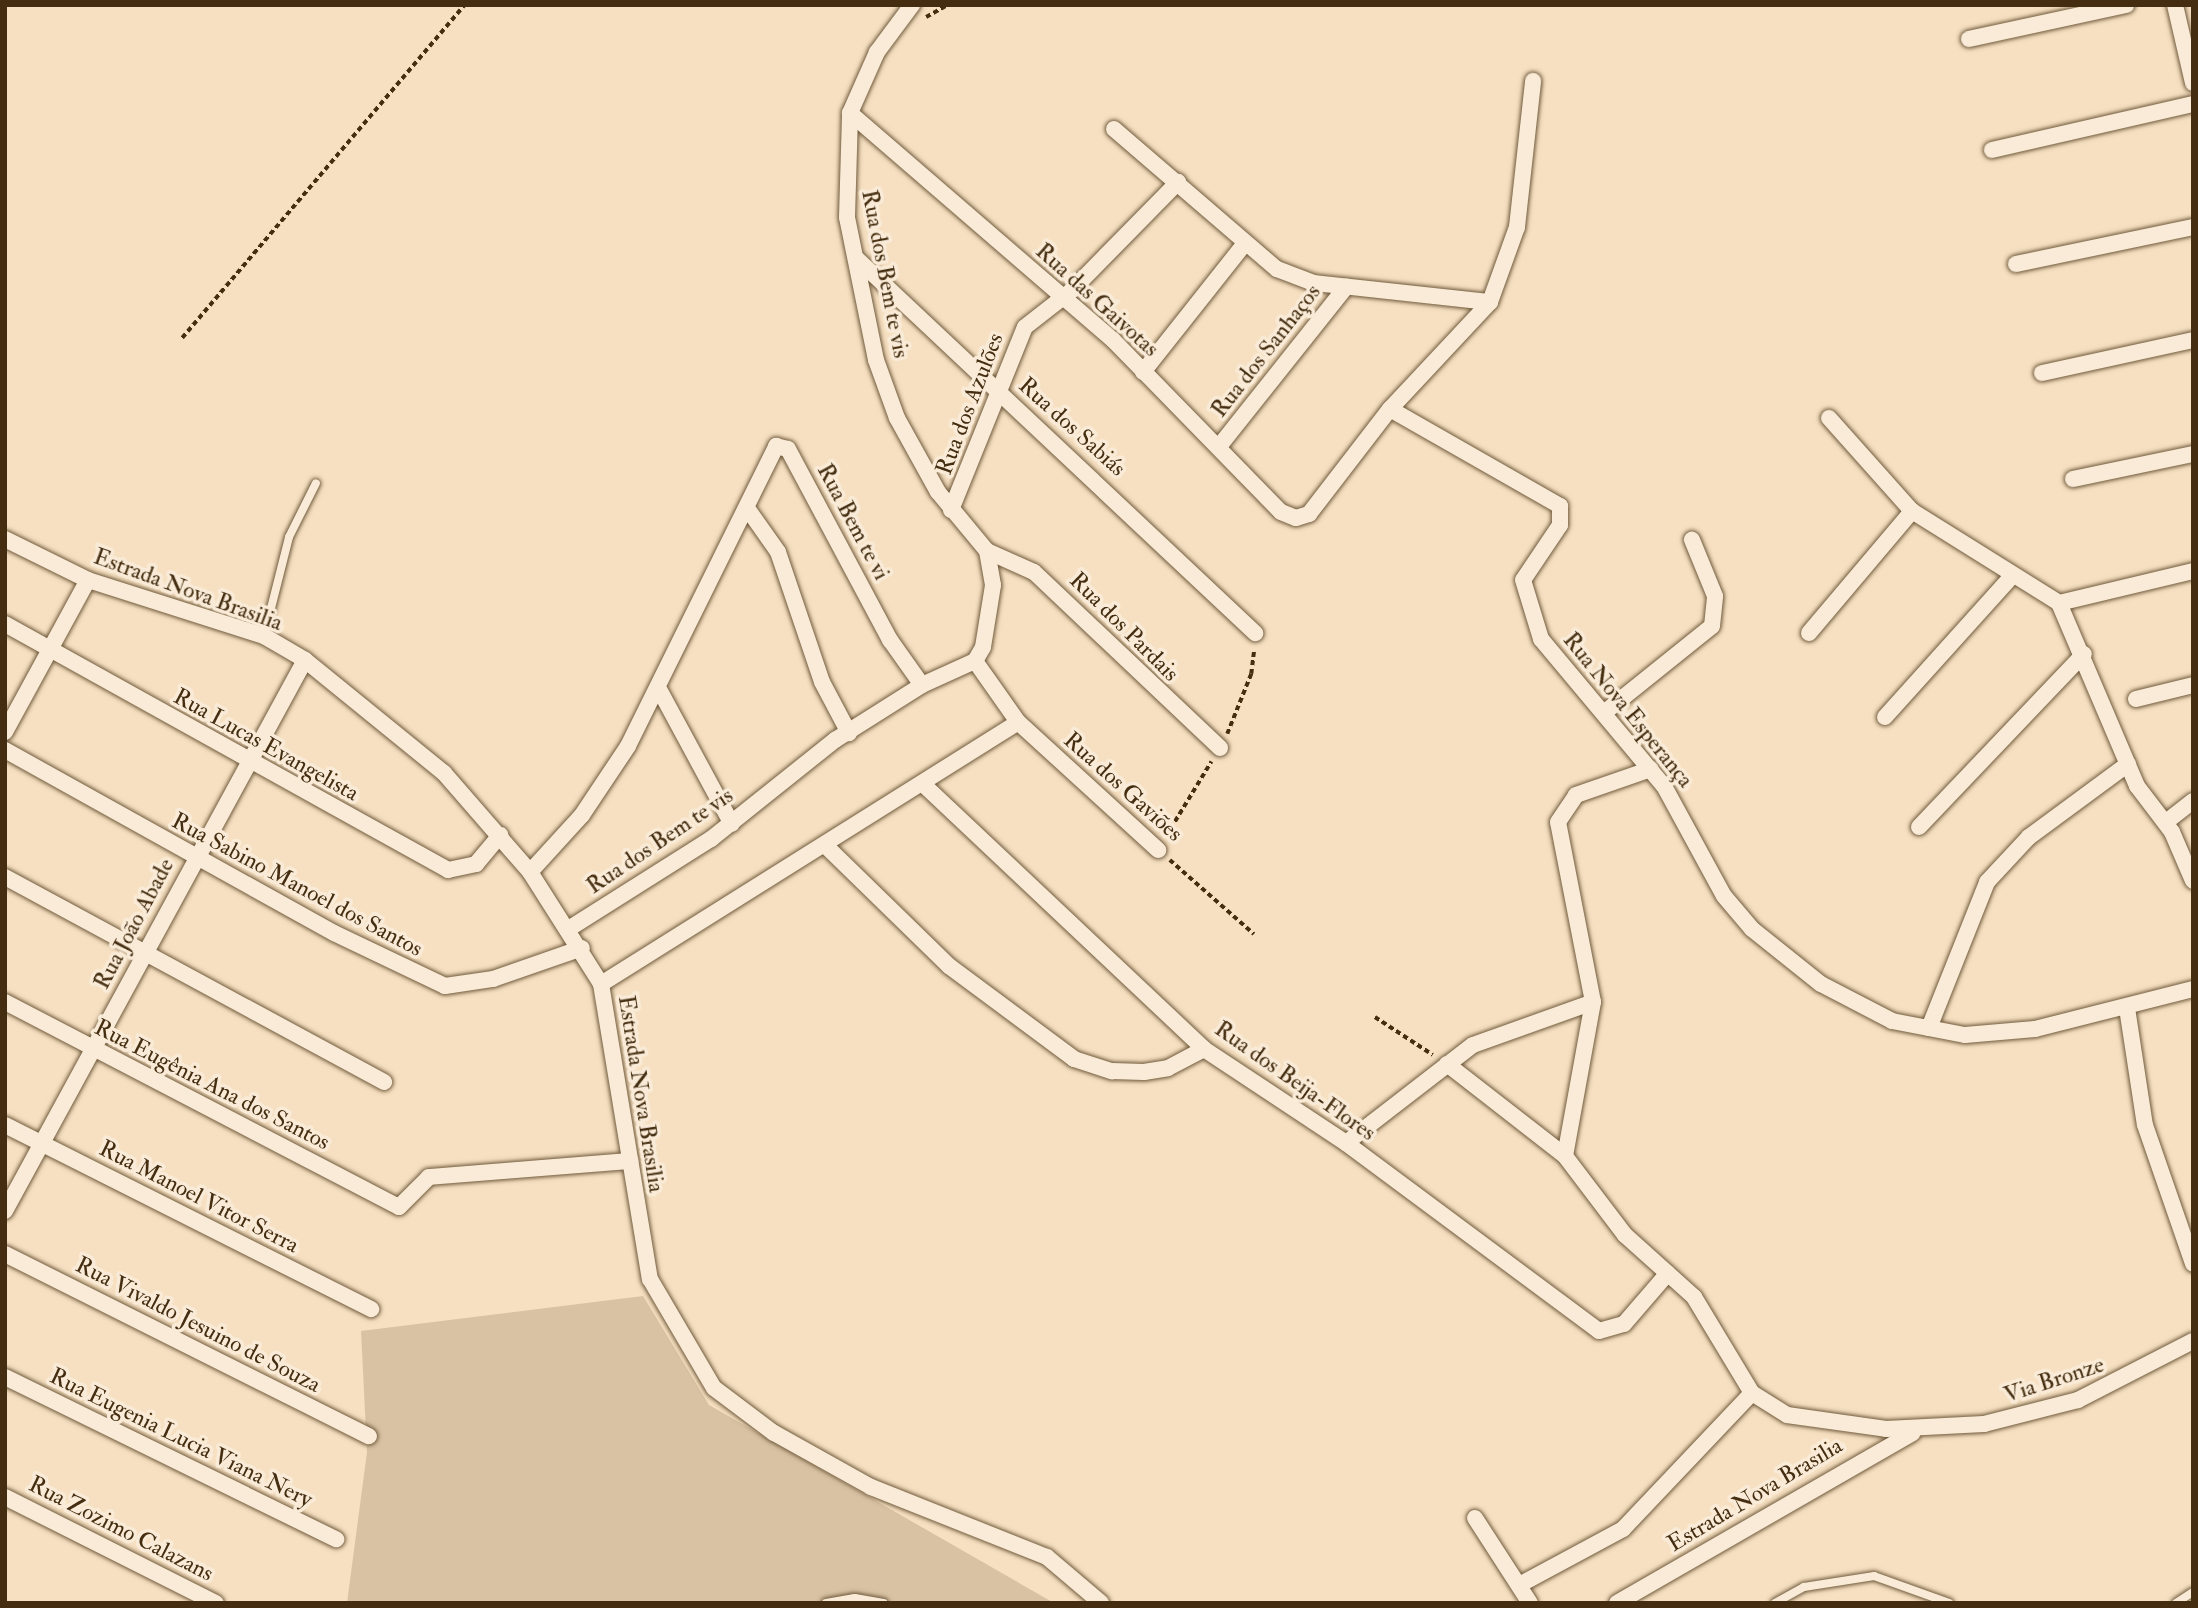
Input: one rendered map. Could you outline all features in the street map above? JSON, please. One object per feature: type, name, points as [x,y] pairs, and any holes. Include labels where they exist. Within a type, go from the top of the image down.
[{"type":"street","name":"Rua dos Bem te vis","points":[[912,5],[872,62],[850,113],[844,186],[856,258],[888,395],[951,510]]},
{"type":"street","points":[[1969,39],[2126,5]]},
{"type":"street","points":[[2175,5],[2193,83]]},
{"type":"street","points":[[1390,409],[1490,302],[1520,216],[1533,81]]},
{"type":"street","points":[[1992,150],[2193,104]]},
{"type":"street","name":"Rua das Gaivotas","points":[[850,113],[1061,298],[1221,444],[1281,512],[1296,518],[1309,514],[1390,409]]},
{"type":"street","points":[[1114,128],[1178,182],[1243,246],[1292,276],[1346,286],[1490,302]]},
{"type":"street","name":"Rua dos Azulões","points":[[987,551],[951,510],[978,456],[996,390],[1025,327],[1061,298],[1178,182]]},
{"type":"street","points":[[2016,264],[2193,226]]},
{"type":"street","points":[[1143,372],[1243,246]]},
{"type":"street","name":"Rua dos Sabiás","points":[[856,258],[996,390],[1038,422],[1255,633]]},
{"type":"street","name":"Rua dos Sanhaços","points":[[1221,444],[1346,286]]},
{"type":"street","points":[[2042,373],[2193,340]]},
{"type":"street","name":"Rua Nova Esperança","points":[[1390,409],[1560,506],[1562,518],[1523,580],[1527,606],[1549,651],[1605,712],[1651,769],[1724,896],[1752,929],[1866,1010],[1929,1028],[1998,1034],[2127,1008],[2193,989]]},
{"type":"street","points":[[1829,418],[1912,511],[2011,576],[2059,603],[2084,654],[2147,806],[2166,822],[2193,881]]},
{"type":"street","name":"Rua Bem te vi","points":[[530,872],[593,800],[660,691],[773,451],[784,446],[890,640],[922,685]]},
{"type":"street","points":[[2073,479],[2193,454]]},
{"type":"street","points":[[747,508],[778,552],[822,682],[849,733]]},
{"type":"street","points":[[1809,633],[1912,511]]},
{"type":"street","name":"Estrada Nova Brasilia","points":[[5,539],[88,580],[264,636],[305,660],[430,760],[500,835],[530,872],[570,928],[601,984],[650,1279],[714,1388],[774,1433],[871,1487],[1047,1557],[1101,1603]]},
{"type":"street","points":[[1605,712],[1712,626],[1710,572],[1692,540]]},
{"type":"street","points":[[975,661],[992,611],[987,551]]},
{"type":"street","name":"Rua dos Pardais","points":[[987,551],[1016,560],[1049,584],[1148,686],[1220,748]]},
{"type":"street","points":[[2059,603],[2193,571]]},
{"type":"street","points":[[1885,717],[2011,576]]},
{"type":"street","points":[[5,732],[88,580]]},
{"type":"street","name":"Rua Lucas Evangelista","points":[[5,624],[249,762],[448,870],[476,864],[500,835]]},
{"type":"street","points":[[1919,827],[2084,654]]},
{"type":"street","name":"Rua João Abade","points":[[5,1211],[305,660]]},
{"type":"street","name":"Rua dos Bem te vis","points":[[570,928],[732,824],[849,733],[922,685],[975,661]]},
{"type":"street","name":"Rua dos Gaviões","points":[[975,661],[1018,722],[1158,850]]},
{"type":"street","points":[[2136,699],[2193,685]]},
{"type":"street","points":[[660,691],[732,824]]},
{"type":"street","points":[[601,984],[925,786],[1018,722]]},
{"type":"street","name":"Rua Sabino Manoel dos Santos","points":[[5,750],[195,858],[445,986],[493,979],[582,948]]},
{"type":"street","points":[[1929,1028],[1987,882],[2029,837],[2128,764]]},
{"type":"street","points":[[1565,1156],[1593,1002],[1558,822],[1576,795],[1651,769]]},
{"type":"street","name":"Rua dos Beija-Flores","points":[[925,786],[1204,1049],[1346,1143],[1600,1331],[1625,1324],[1668,1273]]},
{"type":"street","points":[[2166,822],[2193,801]]},
{"type":"street","points":[[827,847],[949,966],[1074,1059],[1112,1071],[1144,1072],[1168,1068],[1204,1049]]},
{"type":"street","points":[[5,877],[384,1082]]},
{"type":"street","name":"Rua Eugênia Ana dos Santos","points":[[5,1002],[399,1207],[429,1177],[630,1161]]},
{"type":"street","points":[[1346,1143],[1473,1045],[1593,1002]]},
{"type":"street","points":[[2127,1008],[2145,1125],[2193,1264]]},
{"type":"street","points":[[1447,1064],[1565,1156],[1625,1236],[1694,1297],[1752,1393],[1787,1415],[1918,1431]]},
{"type":"street","name":"Rua Manoel Vitor Serra","points":[[5,1125],[371,1309]]},
{"type":"street","name":"Rua Vivaldo Jesuino de Souza","points":[[5,1254],[369,1436]]},
{"type":"street","name":"Via Bronze","points":[[1918,1431],[1984,1424],[2078,1400],[2193,1341]]},
{"type":"street","name":"Rua Eugenia Lucia Viana Nery","points":[[5,1377],[336,1539]]},
{"type":"street","points":[[1521,1584],[1623,1529],[1752,1393]]},
{"type":"street","name":"Estrada Nova Brasilia","points":[[1618,1603],[1842,1468],[1918,1431]]},
{"type":"street","name":"Rua Zozimo Calazans","points":[[5,1496],[216,1603]]},
{"type":"street","points":[[1475,1518],[1521,1584],[1530,1603]]},
{"type":"lane","points":[[264,636],[289,537],[316,482]]},
{"type":"lane","points":[[1775,1603],[1804,1587],[1874,1576],[1949,1603]]},
{"type":"lane","points":[[2176,1603],[2193,1592]]},
{"type":"lane","points":[[827,1603],[855,1598],[884,1603]]},
{"type":"path","points":[[182,338],[464,5]]},
{"type":"path","name":"Rua dos Gaviões","points":[[1158,850],[1254,934]]},
{"type":"path","points":[[1375,1017],[1447,1064]]},
{"type":"shaded area","points":[[643,1296],[709,1405],[1054,1603],[347,1603],[367,1452],[361,1331]]}]
